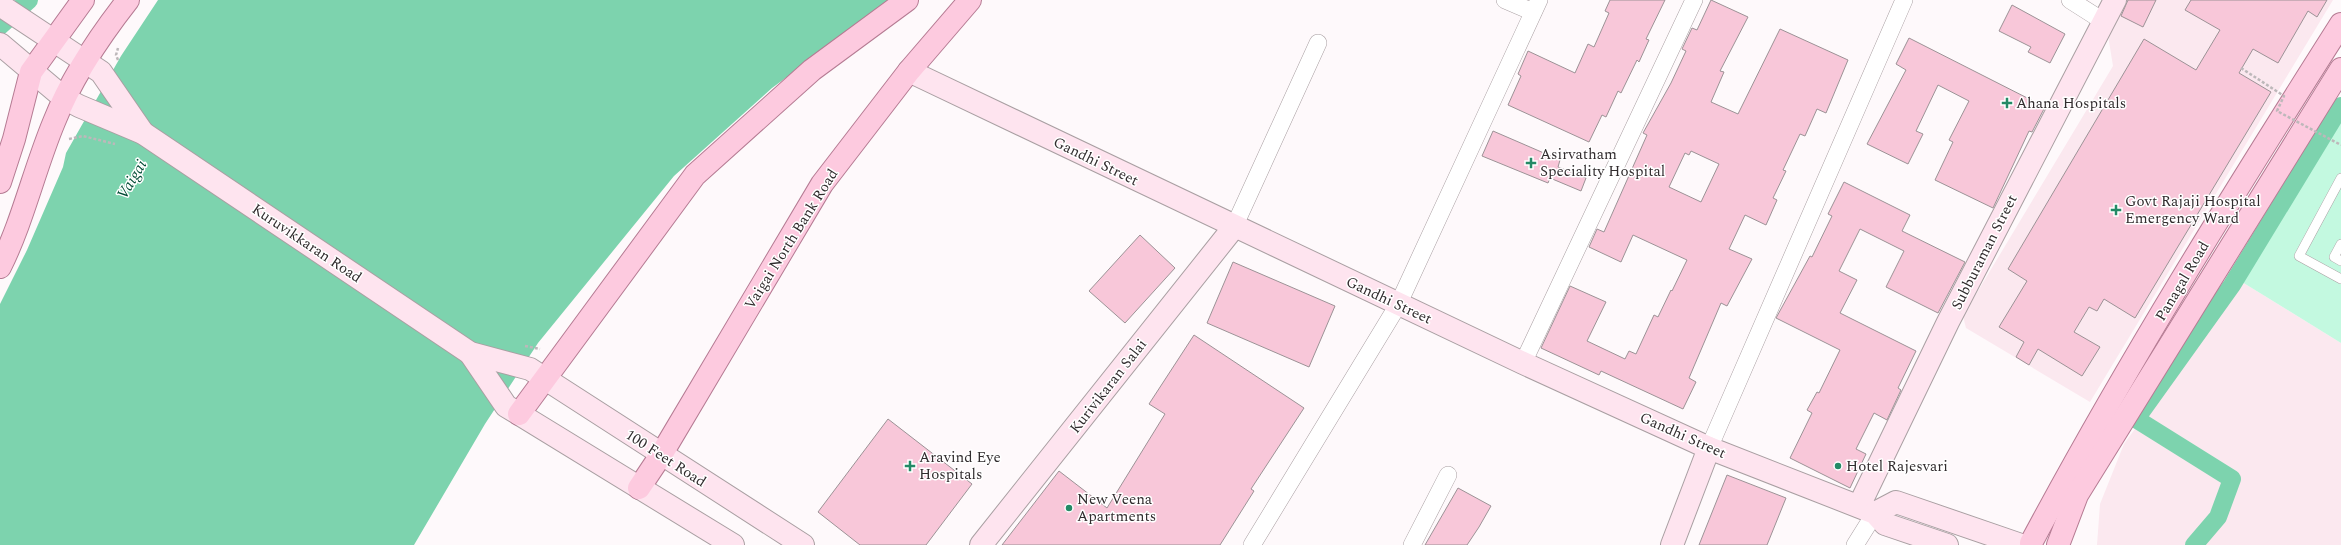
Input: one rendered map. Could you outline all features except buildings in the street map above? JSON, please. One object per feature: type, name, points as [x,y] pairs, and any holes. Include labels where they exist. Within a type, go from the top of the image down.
[{"type":"main road","points":[[0,182],[14,139],[31,72],[83,0]]},
{"type":"main road","points":[[0,267],[13,241],[53,123],[102,65],[107,27],[128,0]]},
{"type":"main road","points":[[513,410],[537,374],[695,175],[812,70],[907,0]]},
{"type":"main road","name":"Vaigai North Bank Road","points":[[639,488],[661,455],[822,184],[909,71],[970,0]]},
{"type":"main road","name":"Panagal Road","points":[[2033,545],[2065,479],[2234,193],[2341,24]]},
{"type":"main road","name":"Panagal Road","points":[[2058,545],[2077,495],[2341,70]]},
{"type":"street","points":[[1252,545],[1398,305],[1536,6],[1505,0]]},
{"type":"street","points":[[1522,363],[1694,0]]},
{"type":"street","points":[[1672,545],[1709,448],[1904,0]]},
{"type":"street","points":[[2070,0],[2103,21]]},
{"type":"street","name":"Subburaman Street","points":[[1867,509],[1948,322],[2115,0]]},
{"type":"street","name":"Kuruvikkaran Road","points":[[0,5],[54,39],[102,65],[143,133]]},
{"type":"street","points":[[1234,227],[1318,43]]},
{"type":"street","name":"Kuruvikkaran Road","points":[[0,44],[31,72],[72,102],[143,133],[470,353],[537,374]]},
{"type":"street","name":"Gandhi Street","points":[[909,71],[1522,363],[1709,448],[1867,509],[1885,524],[1947,545]]},
{"type":"street","name":"Kurivikaran Salai","points":[[981,545],[1234,227]]},
{"type":"street","name":"Kuruvikkaran Road","points":[[470,353],[513,410]]},
{"type":"street","name":"100 Feet Road","points":[[537,374],[803,545]]},
{"type":"street","points":[[513,410],[733,545]]},
{"type":"street","points":[[1412,545],[1448,475]]},
{"type":"street","points":[[1855,545],[1867,509],[1896,502],[2033,545]]},
{"type":"lane","points":[[2341,178],[2299,256],[2341,279]]},
{"type":"lane","points":[[2341,244],[2334,257],[2341,260]]},
{"type":"path","points":[[102,65],[116,55]]},
{"type":"path","points":[[2242,68],[2284,96],[2277,111],[2341,145]]},
{"type":"path","points":[[64,144],[69,139],[83,136],[116,144]]},
{"type":"path","points":[[519,345],[540,349]]},
{"type":"shaded area","name":"Govt Rajaji Hospital Emergency Ward","points":[[2120,0],[2333,0],[2090,402],[1966,328],[1963,316],[2113,66],[2106,23]]},
{"type":"shaded area","points":[[2341,122],[2341,343],[2242,282]]},
{"type":"shaded area","points":[[2242,282],[2341,343],[2341,545],[2097,545],[2100,504],[2124,444]]},
{"type":"water","name":"Vaigai","points":[[158,0],[891,0],[772,88],[674,176],[538,343],[485,424],[414,545],[0,545],[0,304],[27,250],[63,167],[66,153],[121,56]]},
{"type":"waterway","points":[[0,26],[29,0]]},
{"type":"waterway","points":[[2194,545],[2218,517],[2232,479],[2136,419],[2232,285],[2341,106]]},
{"type":"place","name":"Ahana Hospitals","points":[[2007,103]]},
{"type":"place","name":"Asirvatham Speciality Hospital","points":[[1531,163]]},
{"type":"place","name":"Govt Rajaji Hospital Emergency Ward","points":[[2116,210]]},
{"type":"place","name":"Aravind Eye Hospitals","points":[[910,466]]},
{"type":"place","name":"Hotel Rajesvari","points":[[1838,466]]},
{"type":"place","name":"New Veena Apartments","points":[[1069,508]]}]
